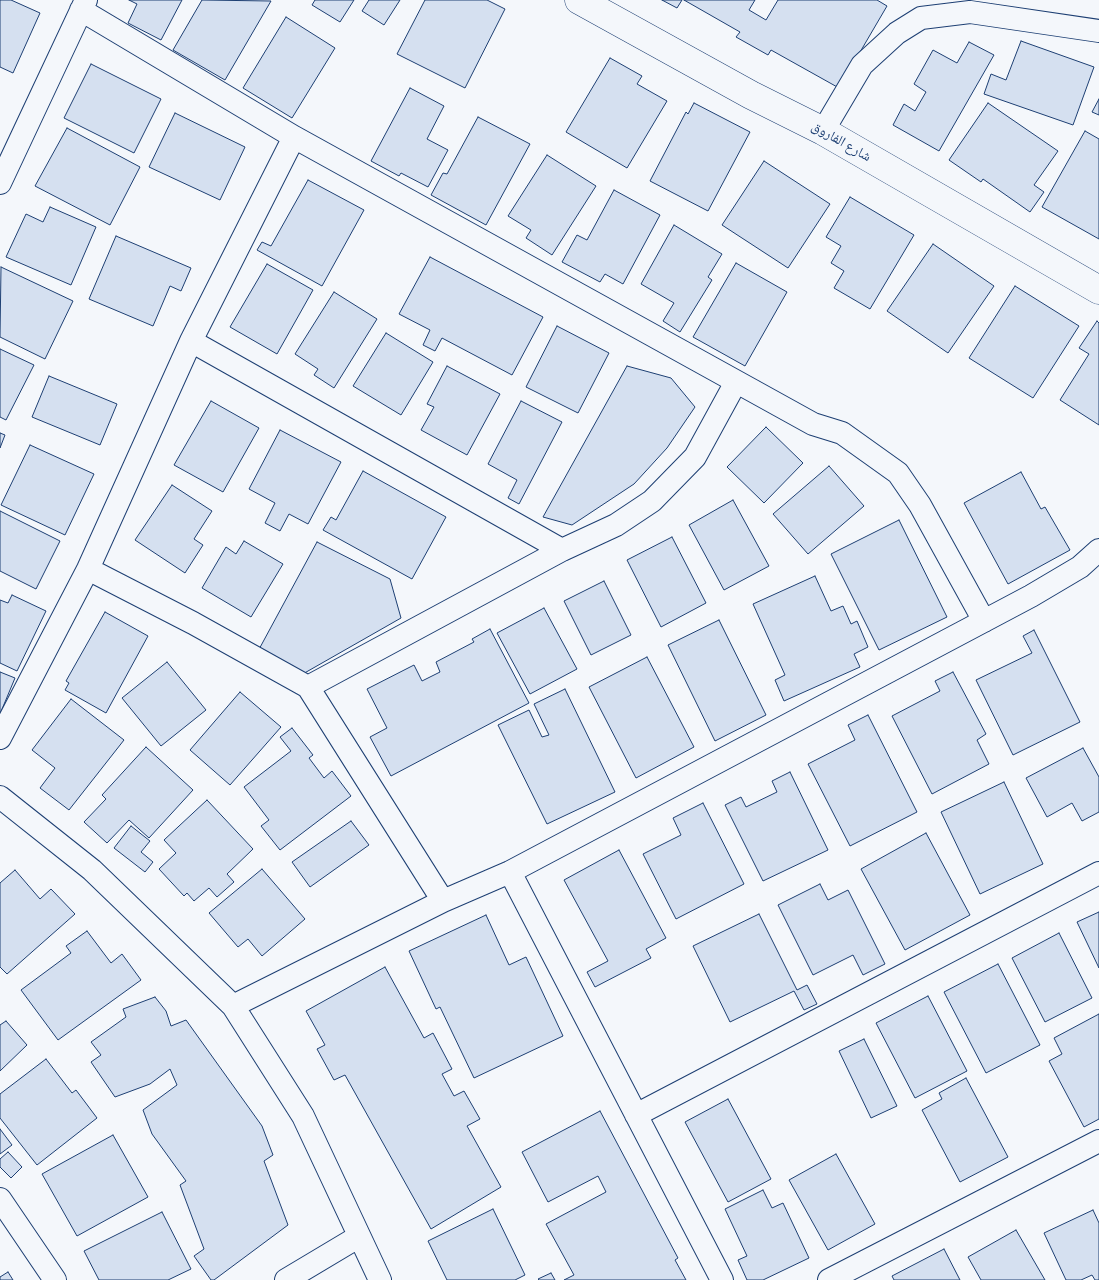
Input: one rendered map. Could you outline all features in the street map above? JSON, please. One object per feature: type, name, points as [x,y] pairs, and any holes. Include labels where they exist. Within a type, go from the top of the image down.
[{"type":"main road","name":"شارع الفاروق","points":[[579,0],[751,95],[823,131],[1099,290]]},
{"type":"street","points":[[0,183],[84,5],[294,137],[813,424],[842,433],[898,473],[920,505],[984,620]]},
{"type":"street","points":[[823,131],[862,65],[897,33],[921,18],[970,12],[1099,31]]},
{"type":"street","points":[[0,738],[88,569],[191,340],[294,137]]},
{"type":"street","points":[[191,340],[562,550]]},
{"type":"street","points":[[308,688],[562,550],[616,526],[652,501],[696,457],[736,382]]},
{"type":"street","points":[[233,1006],[443,901],[510,872],[1032,596],[1080,567],[1099,550]]},
{"type":"street","points":[[88,569],[193,624],[308,688],[443,901]]},
{"type":"street","points":[[0,797],[92,870],[233,1006],[303,1116],[358,1237],[380,1280]]},
{"type":"street","points":[[510,872],[722,1280]]},
{"type":"street","points":[[636,1115],[1099,873]]},
{"type":"street","points":[[829,1280],[1099,1141]]},
{"type":"street","points":[[0,1199],[55,1280]]},
{"type":"street","points":[[286,1280],[358,1237]]},
{"type":"building","points":[[0,0],[11,0],[40,13],[13,73],[0,67]]},
{"type":"building","points":[[129,0],[182,0],[161,40],[128,23],[137,4]]},
{"type":"building","points":[[202,0],[271,1],[225,80],[173,50]]},
{"type":"building","points":[[315,0],[354,0],[340,22],[312,5]]},
{"type":"building","points":[[369,0],[400,0],[384,25],[362,11]]},
{"type":"building","points":[[425,0],[487,0],[505,9],[465,88],[397,54]]},
{"type":"building","points":[[662,0],[682,0],[677,8]]},
{"type":"building","points":[[684,0],[755,0],[749,10],[766,20],[778,0],[877,0],[887,6],[839,88],[771,50],[768,55],[736,37],[740,32]]},
{"type":"building","points":[[286,17],[335,48],[292,118],[243,88]]},
{"type":"building","points":[[1021,41],[1094,67],[1073,125],[984,94],[991,74],[1006,80]]},
{"type":"building","points":[[969,42],[994,55],[939,151],[893,125],[904,104],[915,111],[926,92],[914,84],[933,50],[957,63]]},
{"type":"building","points":[[610,58],[642,76],[637,84],[667,101],[627,168],[566,132]]},
{"type":"building","points":[[91,64],[161,99],[134,153],[64,118]]},
{"type":"building","points":[[410,88],[444,106],[427,139],[448,150],[428,187],[401,173],[399,176],[371,161]]},
{"type":"building","points":[[1099,99],[1099,115],[1092,112]]},
{"type":"building","points":[[694,103],[750,132],[708,211],[650,181],[686,112],[688,114]]},
{"type":"building","points":[[988,103],[1058,151],[1034,185],[1044,192],[1030,212],[983,179],[981,182],[949,160]]},
{"type":"building","points":[[175,113],[245,147],[220,200],[149,167]]},
{"type":"building","points":[[478,117],[530,144],[486,225],[431,195],[443,173],[447,174]]},
{"type":"building","points":[[67,128],[140,167],[110,225],[35,186]]},
{"type":"building","points":[[1085,131],[1099,139],[1099,239],[1042,207]]},
{"type":"building","points":[[547,155],[596,186],[552,255],[526,238],[531,230],[508,216]]},
{"type":"building","points":[[764,161],[830,204],[788,268],[722,225]]},
{"type":"building","points":[[308,180],[364,210],[322,286],[257,250],[262,242],[271,246]]},
{"type":"building","points":[[614,190],[660,215],[623,284],[605,274],[600,282],[562,262],[577,235],[587,240]]},
{"type":"building","points":[[850,197],[914,235],[870,309],[834,288],[844,271],[831,263],[841,246],[826,237]]},
{"type":"building","points":[[50,207],[96,227],[71,285],[6,257],[26,214],[43,222]]},
{"type":"building","points":[[674,225],[722,254],[708,277],[712,280],[680,332],[663,321],[674,303],[641,284]]},
{"type":"building","points":[[116,236],[191,268],[181,291],[170,286],[153,326],[89,299]]},
{"type":"building","points":[[933,244],[994,286],[948,353],[887,311]]},
{"type":"building","points":[[430,257],[543,317],[512,375],[442,338],[435,351],[423,345],[430,330],[399,314]]},
{"type":"building","points":[[736,263],[787,292],[745,366],[693,337]]},
{"type":"building","points":[[267,264],[313,290],[277,354],[230,327]]},
{"type":"building","points":[[1,267],[73,301],[45,359],[0,337]]},
{"type":"building","points":[[1015,286],[1079,326],[1033,398],[969,358]]},
{"type":"building","points":[[334,292],[377,319],[334,388],[314,375],[318,369],[295,354]]},
{"type":"building","points":[[1097,321],[1099,323],[1099,425],[1060,400],[1089,354],[1079,348]]},
{"type":"building","points":[[557,326],[609,353],[578,413],[526,387]]},
{"type":"building","points":[[386,333],[433,362],[401,415],[353,386]]},
{"type":"building","points":[[0,349],[34,365],[6,420],[0,417]]},
{"type":"building","points":[[447,366],[500,394],[467,455],[421,430],[434,407],[427,404]]},
{"type":"building","points":[[627,366],[671,378],[695,407],[667,448],[634,484],[572,525],[543,517]]},
{"type":"building","points":[[49,376],[117,404],[100,445],[32,417]]},
{"type":"building","points":[[211,401],[259,428],[223,492],[174,465]]},
{"type":"building","points":[[521,401],[562,422],[519,504],[508,498],[517,480],[488,464]]},
{"type":"building","points":[[766,427],[803,463],[764,503],[727,467]]},
{"type":"building","points":[[280,430],[341,462],[308,524],[289,514],[280,531],[265,523],[275,503],[249,489]]},
{"type":"building","points":[[0,433],[5,435],[0,448]]},
{"type":"building","points":[[30,445],[94,474],[65,535],[1,505]]},
{"type":"building","points":[[829,466],[864,506],[808,554],[773,514]]},
{"type":"building","points":[[363,471],[446,517],[412,579],[323,530],[331,517],[336,520]]},
{"type":"building","points":[[1021,472],[1041,509],[1045,507],[1070,550],[1008,584],[964,503]]},
{"type":"building","points":[[172,485],[212,511],[194,539],[203,545],[185,573],[135,540]]},
{"type":"building","points":[[733,500],[769,566],[724,590],[689,525]]},
{"type":"building","points":[[0,511],[60,541],[36,589],[0,571]]},
{"type":"building","points":[[899,520],[947,617],[879,650],[831,554]]},
{"type":"building","points":[[672,537],[706,603],[661,627],[627,560]]},
{"type":"building","points":[[244,541],[283,564],[251,617],[202,588],[226,547],[236,554]]},
{"type":"building","points":[[317,542],[390,579],[401,618],[301,675],[257,653]]},
{"type":"building","points":[[815,576],[831,611],[843,606],[851,624],[857,621],[868,647],[854,654],[860,667],[784,701],[775,680],[785,675],[753,604]]},
{"type":"building","points":[[604,581],[631,635],[591,655],[564,601]]},
{"type":"building","points":[[12,595],[46,611],[17,671],[0,663],[0,600],[8,603]]},
{"type":"building","points":[[544,608],[577,669],[530,694],[497,633]]},
{"type":"building","points":[[105,612],[148,636],[106,713],[65,690],[69,683],[66,681]]},
{"type":"building","points":[[719,620],[766,715],[715,741],[668,645]]},
{"type":"building","points":[[490,629],[529,703],[391,776],[370,737],[387,728],[367,689],[414,665],[422,681],[440,672],[436,662],[474,642],[472,639]]},
{"type":"building","points":[[1034,630],[1080,722],[1013,755],[976,680],[1032,653],[1023,636]]},
{"type":"building","points":[[647,657],[694,747],[636,778],[589,687]]},
{"type":"building","points":[[167,662],[206,710],[161,746],[122,698]]},
{"type":"building","points":[[0,672],[15,678],[0,714]]},
{"type":"building","points":[[953,672],[986,734],[977,740],[989,764],[932,794],[892,716],[940,691],[935,681]]},
{"type":"building","points":[[565,689],[615,792],[547,824],[498,725],[529,710],[542,737],[549,735],[534,704]]},
{"type":"building","points":[[240,692],[281,727],[230,785],[190,750]]},
{"type":"building","points":[[71,699],[124,740],[69,810],[40,788],[55,768],[32,750]]},
{"type":"building","points":[[868,715],[917,812],[850,846],[808,764],[855,740],[848,725]]},
{"type":"building","points":[[292,728],[313,755],[309,758],[324,778],[332,771],[351,796],[280,850],[261,826],[269,820],[244,787],[291,751],[280,737]]},
{"type":"building","points":[[146,747],[193,790],[149,838],[129,820],[107,843],[84,822],[106,799],[102,795]]},
{"type":"building","points":[[1083,748],[1099,777],[1099,812],[1082,821],[1072,803],[1047,817],[1026,778]]},
{"type":"building","points":[[790,772],[828,850],[763,881],[725,805],[741,797],[746,807],[777,792],[772,781]]},
{"type":"building","points":[[1004,782],[1043,864],[980,894],[941,812]]},
{"type":"building","points":[[207,800],[253,849],[227,874],[234,882],[217,897],[209,888],[194,901],[187,893],[184,896],[159,869],[176,853],[164,840]]},
{"type":"building","points":[[703,803],[744,884],[676,919],[643,854],[681,835],[673,818]]},
{"type":"building","points":[[351,821],[369,845],[310,887],[292,862]]},
{"type":"building","points":[[131,826],[150,841],[141,852],[153,862],[145,872],[114,848]]},
{"type":"building","points":[[926,833],[970,915],[905,950],[861,869]]},
{"type":"building","points":[[619,850],[666,938],[646,949],[651,958],[595,987],[587,972],[608,961],[564,880]]},
{"type":"building","points":[[262,869],[305,919],[262,956],[248,939],[238,947],[209,913]]},
{"type":"building","points":[[15,870],[40,899],[51,889],[75,914],[7,974],[0,967],[0,883]]},
{"type":"building","points":[[820,884],[828,900],[848,890],[885,964],[863,975],[853,955],[813,975],[778,905]]},
{"type":"building","points":[[1099,912],[1099,968],[1077,922]]},
{"type":"building","points":[[759,914],[797,990],[807,985],[817,1004],[804,1010],[794,991],[730,1022],[693,946]]},
{"type":"building","points":[[486,915],[509,965],[526,957],[563,1036],[474,1078],[440,1007],[436,1009],[409,951]]},
{"type":"building","points":[[87,931],[111,963],[122,954],[141,980],[58,1040],[21,990],[71,953],[66,946]]},
{"type":"building","points":[[1059,933],[1092,998],[1045,1022],[1012,958]]},
{"type":"building","points":[[998,964],[1040,1045],[986,1073],[944,992]]},
{"type":"building","points":[[385,967],[424,1038],[433,1033],[452,1069],[442,1074],[454,1096],[464,1091],[480,1119],[467,1126],[501,1187],[431,1229],[345,1075],[334,1080],[317,1049],[325,1045],[306,1011]]},
{"type":"building","points":[[928,996],[967,1071],[915,1098],[876,1023]]},
{"type":"building","points":[[155,997],[166,1011],[171,1026],[186,1020],[262,1126],[273,1155],[264,1161],[288,1225],[214,1280],[211,1280],[194,1256],[204,1249],[180,1185],[186,1181],[152,1134],[143,1110],[177,1085],[170,1069],[150,1084],[115,1097],[91,1062],[101,1055],[91,1042],[126,1017],[123,1009]]},
{"type":"building","points":[[1099,1014],[1099,1119],[1084,1127],[1049,1061],[1062,1054],[1054,1038]]},
{"type":"building","points":[[6,1021],[27,1045],[0,1071],[0,1025]]},
{"type":"building","points":[[864,1039],[897,1106],[871,1118],[839,1051]]},
{"type":"building","points":[[46,1059],[72,1093],[76,1090],[97,1118],[37,1165],[0,1118],[0,1094]]},
{"type":"building","points":[[966,1078],[1008,1157],[960,1182],[922,1110],[942,1099],[939,1093]]},
{"type":"building","points":[[728,1099],[771,1179],[728,1202],[685,1122]]},
{"type":"building","points":[[600,1111],[678,1258],[675,1260],[686,1280],[564,1280],[574,1275],[546,1224],[606,1192],[598,1176],[548,1202],[522,1152]]},
{"type":"building","points":[[0,1129],[12,1145],[0,1154]]},
{"type":"building","points":[[113,1135],[148,1197],[77,1236],[42,1174]]},
{"type":"building","points":[[8,1152],[22,1167],[11,1178],[0,1167],[0,1159]]},
{"type":"building","points":[[836,1154],[875,1224],[828,1250],[789,1180]]},
{"type":"building","points":[[763,1190],[772,1208],[783,1203],[809,1258],[763,1280],[747,1280],[738,1260],[747,1256],[725,1209]]},
{"type":"building","points":[[493,1209],[525,1275],[515,1280],[447,1280],[428,1241]]},
{"type":"building","points":[[1093,1210],[1099,1223],[1099,1280],[1095,1280],[1092,1275],[1081,1280],[1066,1280],[1044,1233]]},
{"type":"building","points":[[162,1212],[191,1269],[168,1280],[99,1280],[84,1251]]},
{"type":"building","points":[[1016,1230],[1045,1280],[981,1280],[968,1257]]},
{"type":"building","points":[[944,1249],[960,1280],[894,1280],[892,1276]]},
{"type":"building","points":[[8,1272],[13,1280],[0,1280],[0,1277]]},
{"type":"building","points":[[551,1273],[555,1280],[538,1279]]}]
